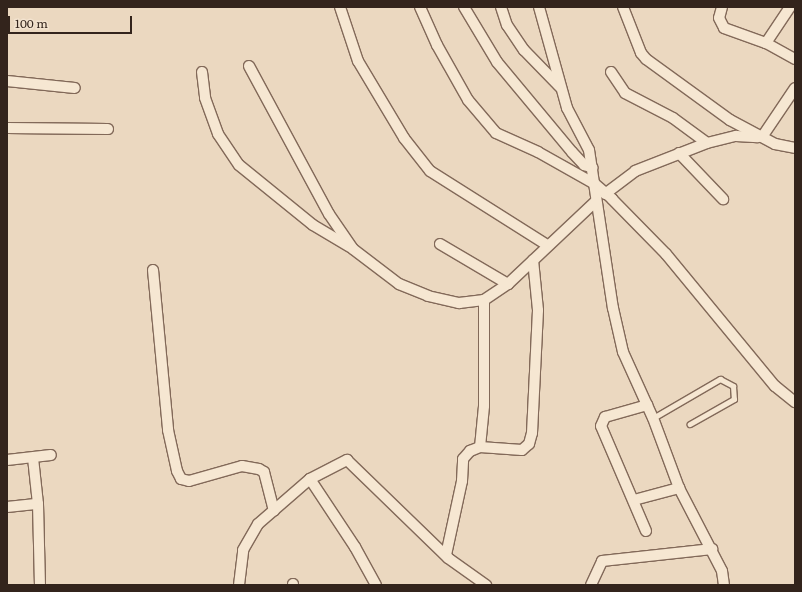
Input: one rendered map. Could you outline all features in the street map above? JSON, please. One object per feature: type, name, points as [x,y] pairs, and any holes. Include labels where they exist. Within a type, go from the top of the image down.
[{"type":"street","points":[[340,7],[358,61],[404,138],[430,171],[547,245]]},
{"type":"street","points":[[420,7],[437,45],[468,100],[496,133],[538,152],[595,184],[666,254],[775,386],[795,402]]},
{"type":"street","points":[[464,7],[497,62],[572,152],[584,165],[593,168]]},
{"type":"street","points":[[501,7],[507,24],[524,50],[560,87]]},
{"type":"street","points":[[539,7],[567,108],[589,150],[595,184],[595,202],[613,308],[623,352],[653,418],[679,488],[712,549],[722,571],[724,585]]},
{"type":"street","points":[[624,7],[642,53],[646,59],[730,120],[775,144],[795,148]]},
{"type":"street","points":[[722,7],[719,18],[724,28],[766,43],[795,59]]},
{"type":"street","points":[[766,43],[790,7]]},
{"type":"street","points":[[249,66],[329,214],[353,249]]},
{"type":"street","points":[[202,72],[205,98],[218,134],[239,165],[313,225],[353,249],[399,284],[428,296],[459,303],[484,300],[508,284],[547,245],[595,202]]},
{"type":"street","points":[[611,72],[625,93],[673,118],[707,143]]},
{"type":"street","points":[[7,81],[75,88]]},
{"type":"street","points":[[762,137],[795,88]]},
{"type":"street","points":[[7,128],[108,129]]},
{"type":"street","points":[[605,194],[635,172],[679,153],[707,143],[736,136],[762,137]]},
{"type":"street","points":[[679,153],[723,198]]},
{"type":"street","points":[[440,244],[508,284]]},
{"type":"street","points":[[446,555],[462,481],[463,459],[470,451],[480,447],[522,450],[529,444],[532,434],[538,310],[533,260]]},
{"type":"street","points":[[153,270],[168,430],[176,472],[181,478],[189,481],[242,466],[259,469],[264,472],[274,511]]},
{"type":"street","points":[[480,447],[484,406],[484,300]]},
{"type":"street","points":[[646,530],[608,444],[601,421],[605,417],[647,405]]},
{"type":"street","points":[[7,460],[51,456]]},
{"type":"street","points":[[33,458],[38,504],[40,585]]},
{"type":"street","points":[[239,585],[243,550],[258,524],[310,479],[343,461],[351,461],[446,555],[486,585]]},
{"type":"street","points":[[310,479],[355,548],[376,585]]},
{"type":"street","points":[[634,500],[679,488]]},
{"type":"street","points":[[7,507],[38,504]]},
{"type":"street","points":[[591,585],[602,561],[712,549]]},
{"type":"lane","points":[[653,418],[720,379],[733,386],[734,399],[690,424]]}]
